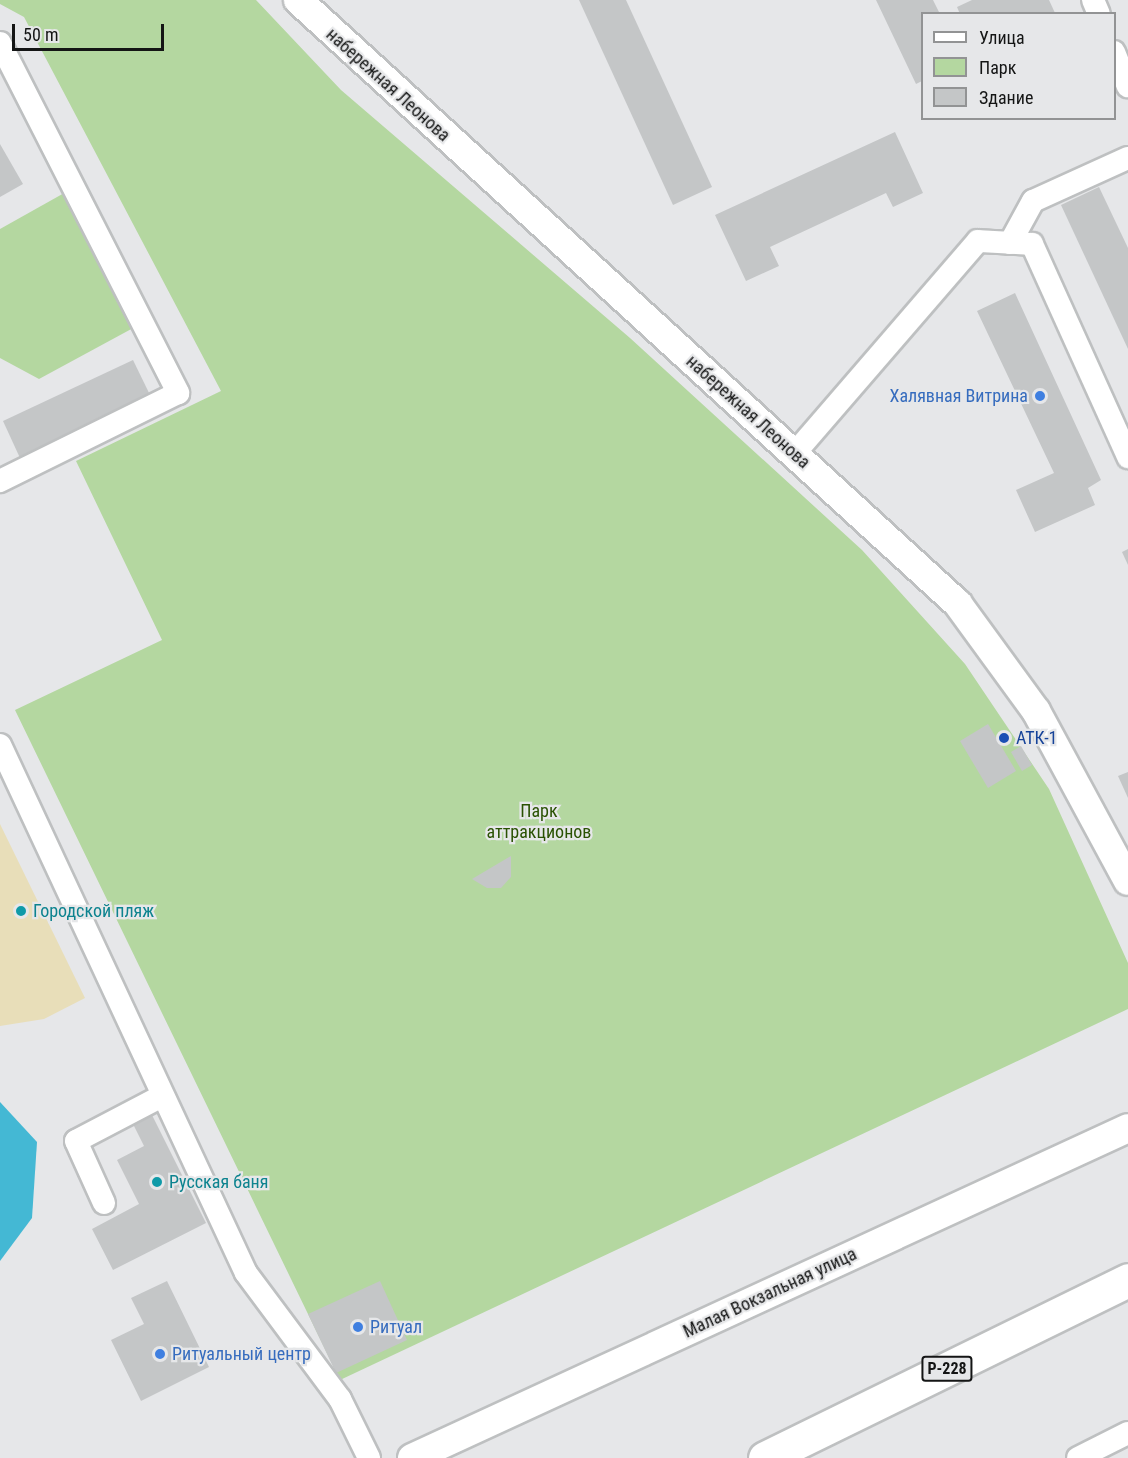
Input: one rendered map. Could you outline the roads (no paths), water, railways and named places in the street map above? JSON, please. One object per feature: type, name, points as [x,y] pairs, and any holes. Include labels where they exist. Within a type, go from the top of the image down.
[{"type":"highway","name":"Р-228","points":[[765,1458],[1128,1280]]},
{"type":"main road","name":"набережная Леонова","points":[[298,0],[958,604],[1036,711],[1128,881]]},
{"type":"main road","name":"Малая Вокзальная улица","points":[[421,1456],[1128,1128]]},
{"type":"street","points":[[0,43],[178,393],[0,481]]},
{"type":"street","points":[[1116,57],[1128,86]]},
{"type":"street","points":[[1010,243],[1033,201],[1128,158]]},
{"type":"street","points":[[794,454],[978,241],[1032,244],[1126,452]]},
{"type":"street","points":[[0,745],[246,1273],[340,1399],[369,1458]]},
{"type":"street","points":[[104,1203],[76,1141],[162,1096]]},
{"type":"street","points":[[1077,1458],[1128,1433]]},
{"type":"water","points":[[0,1102],[37,1142],[32,1218],[0,1261]]},
{"type":"place","name":"Халявная Витрина","points":[[1040,396]]},
{"type":"place","name":"АТК-1","points":[[1004,738]]},
{"type":"place","name":"Городской пляж","points":[[21,911]]},
{"type":"place","name":"Русская баня","points":[[157,1182]]},
{"type":"place","name":"Ритуал","points":[[358,1327]]},
{"type":"place","name":"Ритуальный центр","points":[[160,1354]]},
{"type":"park label","name":"Парк аттракционов","points":[[539,822]]}]
